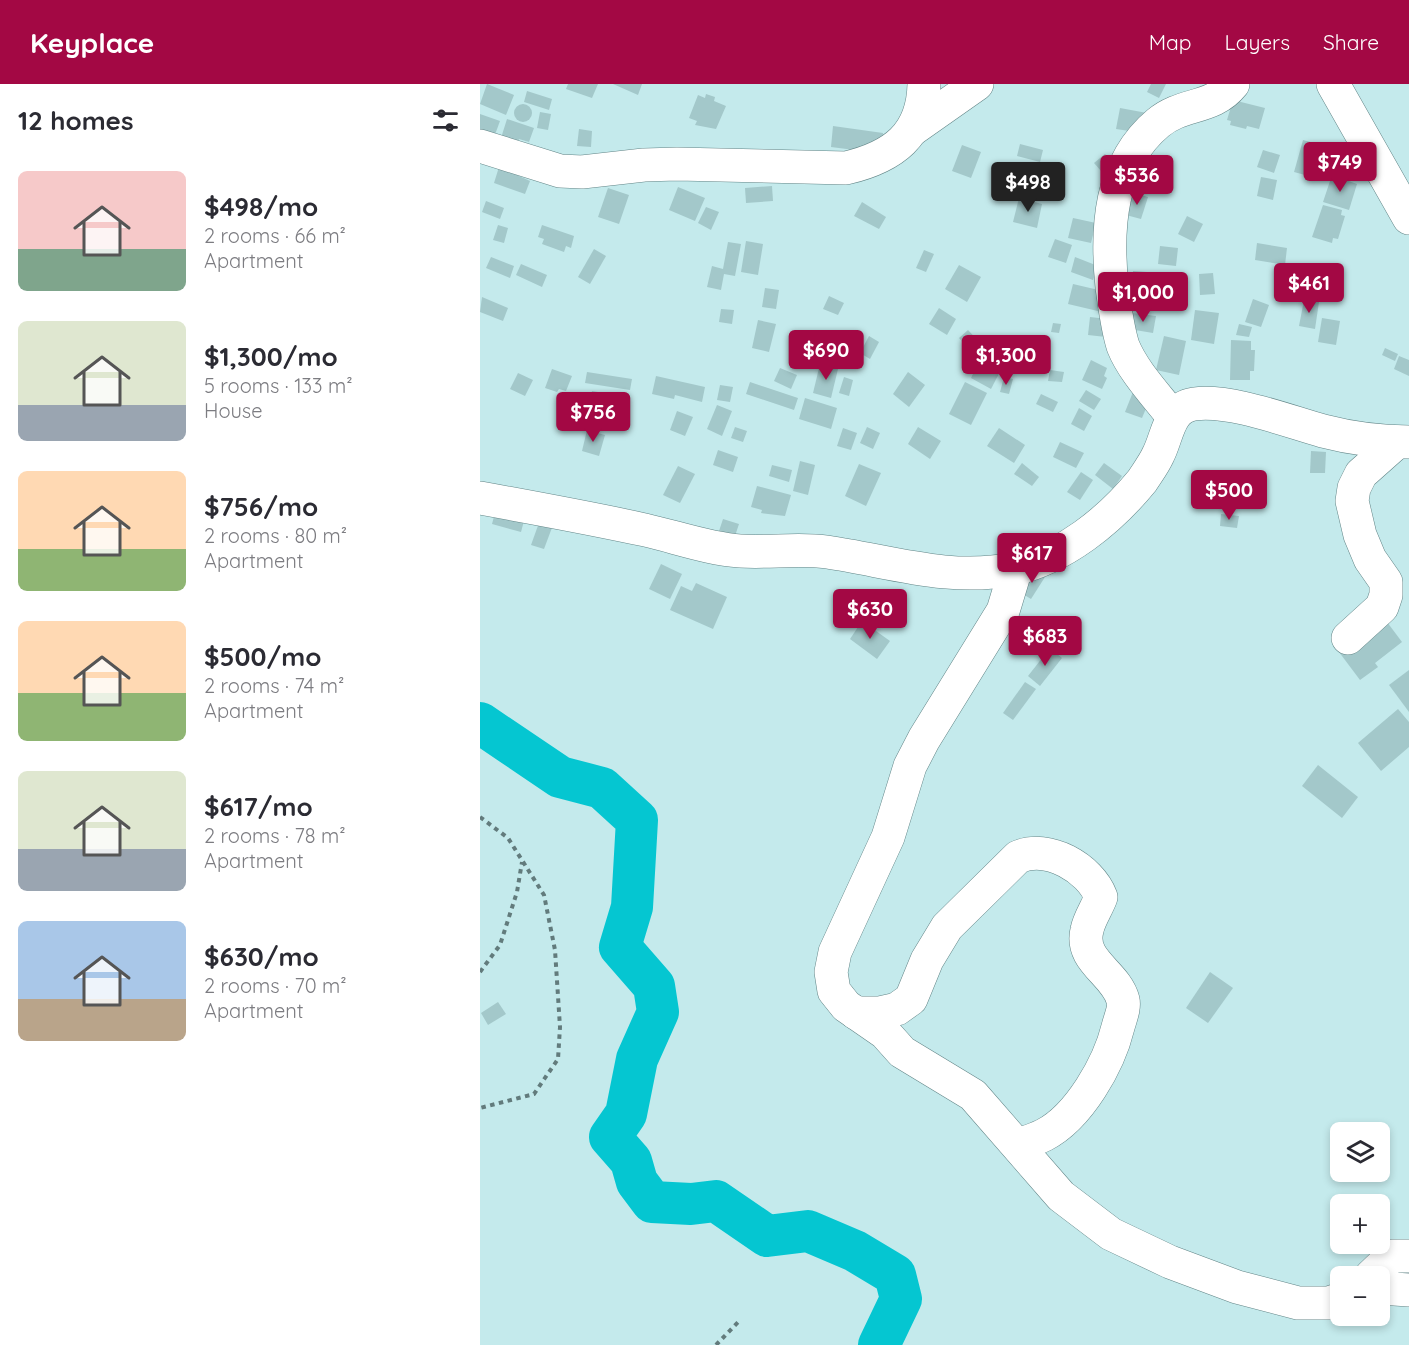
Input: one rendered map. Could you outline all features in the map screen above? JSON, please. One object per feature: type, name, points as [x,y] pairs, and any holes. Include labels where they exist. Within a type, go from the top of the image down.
[{"type":"street","points":[[480,146],[560,171],[582,172],[677,164],[846,168],[862,165],[902,144],[913,129],[920,111],[924,84]]},
{"type":"street","points":[[913,129],[978,84]]},
{"type":"street","points":[[1173,417],[1124,347],[1116,315],[1110,264],[1108,230],[1113,198],[1123,171],[1139,143],[1158,123],[1181,108],[1214,101],[1233,84]]},
{"type":"street","points":[[1333,84],[1409,218]]},
{"type":"street","points":[[480,498],[577,515],[739,551],[826,552],[947,574],[1016,568],[1065,548],[1095,528],[1142,480],[1158,455],[1173,417],[1182,407],[1196,404],[1233,407],[1263,412],[1323,431],[1403,442]]},
{"type":"street","points":[[1348,638],[1382,607],[1386,595],[1386,582],[1370,559],[1360,535],[1352,501],[1354,488],[1361,474],[1403,442]]},
{"type":"street","points":[[1016,568],[1003,611],[924,739],[910,766],[888,837],[835,952],[831,972],[834,991],[856,1013],[885,1033],[902,1052],[973,1095],[1061,1196],[1111,1234],[1170,1262],[1237,1287],[1298,1303],[1330,1303]]},
{"type":"street","points":[[856,1013],[879,1014],[897,1009],[911,999],[927,960],[947,927],[1018,857],[1031,851],[1049,854],[1086,872],[1101,897],[1087,928],[1087,949],[1090,957],[1118,987],[1124,1003],[1105,1065],[1069,1115],[1046,1135],[1018,1144]]},
{"type":"street","points":[[1382,1266],[1392,1256],[1409,1256]]},
{"type":"street","points":[[1390,1289],[1409,1290]]},
{"type":"path","points":[[480,817],[508,838],[544,895],[555,950],[561,1027],[558,1059],[534,1094],[480,1108]]},
{"type":"path","points":[[480,972],[500,945],[517,892],[522,861]]},
{"type":"path","points":[[716,1345],[740,1320]]},
{"type":"building","points":[[487,84],[514,95],[506,115],[480,104]]},
{"type":"building","points":[[568,84],[598,84],[592,98],[566,89]]},
{"type":"building","points":[[613,84],[642,84],[638,95]]},
{"type":"building","points":[[1151,84],[1166,84],[1159,98],[1147,92]]},
{"type":"building","points":[[527,91],[552,99],[549,110],[524,102]]},
{"type":"building","points":[[706,94],[715,97],[714,101],[726,106],[716,129],[695,125],[697,121],[689,118],[698,95],[705,98]]},
{"type":"building","points":[[1233,100],[1265,108],[1259,129],[1230,125],[1231,121],[1227,120]]},
{"type":"building","points":[[519,104],[527,104],[532,109],[530,120],[519,122],[514,117],[514,109]]},
{"type":"building","points":[[1120,108],[1147,113],[1143,133],[1116,129]]},
{"type":"building","points":[[540,112],[551,114],[548,130],[537,128]]},
{"type":"building","points":[[480,114],[500,121],[493,140],[480,136]]},
{"type":"building","points":[[507,119],[534,128],[529,142],[519,139],[517,144],[501,138]]},
{"type":"building","points":[[833,126],[883,133],[882,143],[871,142],[870,152],[831,147]]},
{"type":"building","points":[[579,129],[592,131],[591,147],[577,146]]},
{"type":"building","points":[[1303,140],[1329,147],[1320,179],[1294,172]]},
{"type":"building","points":[[1020,144],[1043,150],[1040,162],[1017,156]]},
{"type":"building","points":[[962,145],[981,152],[971,178],[952,171]]},
{"type":"building","points":[[1263,150],[1280,155],[1274,173],[1257,167]]},
{"type":"building","points":[[1105,154],[1113,162],[1102,172],[1094,163]]},
{"type":"building","points":[[499,167],[530,181],[525,194],[494,183]]},
{"type":"building","points":[[1332,175],[1357,184],[1349,210],[1323,202]]},
{"type":"building","points":[[1261,177],[1277,180],[1273,200],[1257,196]]},
{"type":"building","points":[[772,186],[773,201],[746,203],[745,188]]},
{"type":"building","points":[[678,187],[705,198],[695,221],[669,210]]},
{"type":"building","points":[[608,188],[629,195],[619,224],[598,217]]},
{"type":"building","points":[[1134,193],[1148,197],[1141,219],[1126,215]]},
{"type":"building","points":[[1019,198],[1042,204],[1037,228],[1013,222]]},
{"type":"building","points":[[486,201],[504,208],[500,219],[482,212]]},
{"type":"building","points":[[862,202],[886,217],[879,229],[854,216]]},
{"type":"building","points":[[1323,205],[1342,210],[1341,215],[1345,216],[1338,239],[1333,238],[1332,243],[1312,237]]},
{"type":"building","points":[[706,207],[719,212],[711,230],[698,223]]},
{"type":"building","points":[[1187,216],[1203,224],[1194,242],[1178,234]]},
{"type":"building","points":[[1073,218],[1096,223],[1091,243],[1068,238]]},
{"type":"building","points":[[498,225],[508,228],[504,243],[493,240]]},
{"type":"building","points":[[542,225],[574,236],[571,248],[566,246],[564,252],[542,244],[544,239],[538,237]]},
{"type":"building","points":[[1055,239],[1072,245],[1066,263],[1048,257]]},
{"type":"building","points":[[746,241],[763,244],[758,275],[741,272]]},
{"type":"building","points":[[728,242],[741,244],[735,276],[724,274],[721,290],[707,287],[712,266],[723,269]]},
{"type":"building","points":[[1257,243],[1287,248],[1285,265],[1255,260]]},
{"type":"building","points":[[1160,246],[1178,248],[1176,266],[1158,264]]},
{"type":"building","points":[[594,249],[606,256],[590,284],[578,277]]},
{"type":"building","points":[[924,250],[934,254],[926,272],[916,268]]},
{"type":"building","points":[[491,257],[514,266],[510,278],[486,268]]},
{"type":"building","points":[[1075,257],[1098,266],[1093,280],[1071,272]]},
{"type":"building","points":[[521,264],[547,275],[542,287],[516,275]]},
{"type":"building","points":[[959,265],[981,277],[967,302],[945,289]]},
{"type":"building","points":[[1133,271],[1147,272],[1145,294],[1132,293]]},
{"type":"building","points":[[1213,273],[1215,294],[1200,295],[1199,274]]},
{"type":"building","points":[[1073,284],[1107,292],[1102,312],[1068,304]]},
{"type":"building","points":[[765,288],[779,290],[776,309],[762,307]]},
{"type":"building","points":[[829,296],[844,303],[838,315],[823,309]]},
{"type":"building","points":[[482,297],[508,308],[503,321],[480,312]]},
{"type":"building","points":[[1253,299],[1269,305],[1261,327],[1245,322]]},
{"type":"building","points":[[1304,300],[1319,302],[1315,329],[1299,326]]},
{"type":"building","points":[[939,308],[956,319],[947,335],[929,324]]},
{"type":"building","points":[[721,309],[734,310],[732,324],[719,322]]},
{"type":"building","points":[[1195,310],[1219,313],[1214,344],[1191,340]]},
{"type":"building","points":[[1132,313],[1156,316],[1153,333],[1129,329]]},
{"type":"building","points":[[1090,317],[1108,319],[1106,337],[1088,335]]},
{"type":"building","points":[[1322,318],[1340,321],[1336,345],[1318,342]]},
{"type":"building","points":[[758,320],[776,324],[769,352],[752,348]]},
{"type":"building","points":[[1053,323],[1061,324],[1059,333],[1051,332]]},
{"type":"building","points":[[1239,324],[1252,327],[1249,337],[1236,335]]},
{"type":"building","points":[[968,330],[984,347],[975,356],[959,338]]},
{"type":"building","points":[[869,336],[879,342],[870,359],[860,353]]},
{"type":"building","points":[[1164,336],[1186,341],[1179,375],[1156,370]]},
{"type":"building","points":[[1231,340],[1251,341],[1251,350],[1255,350],[1254,371],[1250,371],[1250,380],[1230,380]]},
{"type":"building","points":[[1385,348],[1398,354],[1395,361],[1382,355]]},
{"type":"building","points":[[985,349],[1006,360],[991,389],[971,378]]},
{"type":"building","points":[[1399,356],[1409,360],[1409,376],[1394,369]]},
{"type":"building","points":[[1091,360],[1107,368],[1104,376],[1107,378],[1102,389],[1082,380]]},
{"type":"building","points":[[820,364],[838,369],[831,398],[813,393]]},
{"type":"building","points":[[780,368],[797,375],[791,389],[774,381]]},
{"type":"building","points":[[552,369],[572,376],[566,391],[559,389],[557,392],[545,388]]},
{"type":"building","points":[[1050,370],[1064,372],[1062,382],[1048,381]]},
{"type":"building","points":[[587,372],[632,379],[630,390],[585,383]]},
{"type":"building","points":[[908,372],[925,385],[909,407],[893,394]]},
{"type":"building","points":[[518,373],[533,380],[525,396],[510,389]]},
{"type":"building","points":[[656,376],[705,387],[702,402],[675,395],[674,399],[652,394]]},
{"type":"building","points":[[844,377],[853,380],[849,396],[839,393]]},
{"type":"building","points":[[1004,377],[1013,379],[1009,394],[1000,392]]},
{"type":"building","points":[[750,382],[798,398],[794,410],[746,394]]},
{"type":"building","points":[[965,382],[987,393],[971,425],[949,414]]},
{"type":"building","points":[[720,385],[733,387],[730,402],[717,400]]},
{"type":"building","points":[[1086,390],[1101,399],[1094,410],[1079,401]]},
{"type":"building","points":[[592,391],[616,395],[613,413],[589,409]]},
{"type":"building","points":[[1133,392],[1150,399],[1142,418],[1125,412]]},
{"type":"building","points":[[1041,394],[1058,402],[1053,412],[1036,404]]},
{"type":"building","points":[[805,398],[837,408],[831,429],[799,419]]},
{"type":"building","points":[[717,405],[732,411],[722,436],[707,429]]},
{"type":"building","points":[[1079,408],[1092,416],[1084,431],[1071,424]]},
{"type":"building","points":[[677,411],[693,417],[685,436],[670,430]]},
{"type":"building","points":[[735,427],[747,431],[743,442],[731,438]]},
{"type":"building","points":[[867,427],[880,433],[873,449],[860,443]]},
{"type":"building","points":[[918,427],[941,441],[930,459],[908,444]]},
{"type":"building","points":[[843,428],[857,433],[851,450],[837,446]]},
{"type":"building","points":[[999,428],[1025,445],[1014,463],[987,446]]},
{"type":"building","points":[[587,430],[605,435],[599,456],[582,451]]},
{"type":"building","points":[[1060,442],[1084,453],[1076,468],[1053,457]]},
{"type":"building","points":[[718,450],[738,457],[733,472],[713,465]]},
{"type":"building","points":[[1311,451],[1326,452],[1325,473],[1310,473]]},
{"type":"building","points":[[800,461],[815,465],[808,495],[793,491]]},
{"type":"building","points":[[1022,463],[1039,477],[1032,486],[1014,474]]},
{"type":"building","points":[[1104,463],[1122,476],[1113,489],[1095,475]]},
{"type":"building","points":[[859,464],[881,473],[866,506],[845,496]]},
{"type":"building","points":[[772,465],[792,470],[789,482],[769,476]]},
{"type":"building","points":[[678,466],[695,474],[680,503],[663,495]]},
{"type":"building","points":[[1081,472],[1093,480],[1080,500],[1067,492]]},
{"type":"building","points":[[757,486],[791,495],[785,516],[761,513],[762,510],[751,507]]},
{"type":"building","points":[[496,509],[525,517],[521,532],[492,524]]},
{"type":"building","points":[[1221,514],[1239,516],[1237,528],[1220,526]]},
{"type":"building","points":[[723,519],[739,524],[735,536],[719,531]]},
{"type":"building","points":[[540,520],[553,525],[544,549],[531,545]]},
{"type":"building","points":[[661,564],[682,574],[670,599],[649,589]]},
{"type":"building","points":[[1032,569],[1045,577],[1031,599],[1018,591]]},
{"type":"building","points":[[696,583],[727,597],[713,629],[670,610],[681,586],[692,591]]},
{"type":"building","points":[[1384,618],[1402,642],[1375,663],[1378,667],[1360,680],[1339,652]]},
{"type":"building","points":[[862,621],[890,641],[877,659],[850,639]]},
{"type":"building","points":[[1050,648],[1062,658],[1040,686],[1028,676]]},
{"type":"building","points":[[1409,670],[1409,712],[1389,685]]},
{"type":"building","points":[[1025,682],[1036,689],[1013,720],[1003,713]]},
{"type":"building","points":[[1398,709],[1409,722],[1409,747],[1381,771],[1358,743]]},
{"type":"building","points":[[1318,765],[1358,797],[1342,818],[1302,786]]},
{"type":"building","points":[[1210,972],[1233,988],[1208,1023],[1186,1008]]},
{"type":"building","points":[[498,1002],[506,1014],[488,1025],[481,1013]]},
{"type":"waterway","points":[[480,723],[560,777],[602,788],[637,820],[632,907],[620,947],[654,986],[658,1012],[637,1059],[626,1114],[610,1137],[631,1161],[637,1182],[652,1202],[691,1204],[716,1201],[767,1236],[808,1231],[855,1251],[895,1275],[901,1299],[879,1345]]}]
